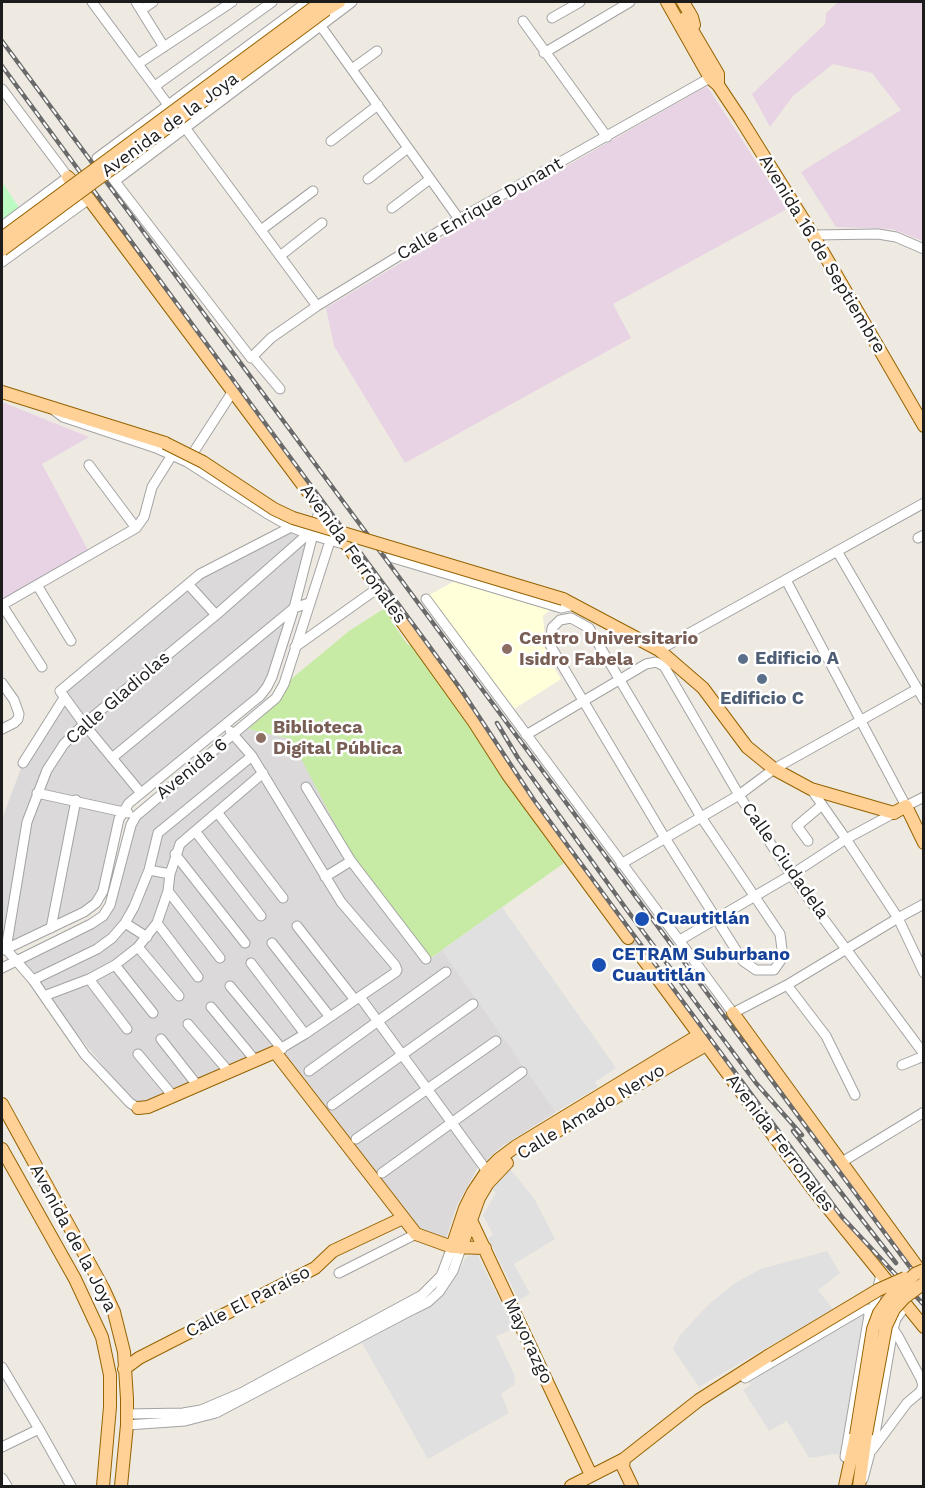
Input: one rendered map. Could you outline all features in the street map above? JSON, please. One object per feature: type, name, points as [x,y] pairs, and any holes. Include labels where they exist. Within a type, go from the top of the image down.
[{"type":"main road","name":"Avenida de la Joya","points":[[2,238],[322,2]]},
{"type":"main road","name":"Avenida de la Joya","points":[[2,250],[339,2]]},
{"type":"main road","points":[[657,2],[674,26],[693,39]]},
{"type":"main road","points":[[667,2],[680,24],[693,39]]},
{"type":"main road","points":[[675,2],[693,39]]},
{"type":"main road","points":[[682,2],[692,16],[693,39]]},
{"type":"main road","name":"Avenida 16 de Septiembre","points":[[693,39],[715,79],[813,235],[924,426]]},
{"type":"main road","name":"Avenida Ferronales","points":[[68,177],[89,199],[332,524],[350,541],[378,588],[474,722],[508,775],[628,938]]},
{"type":"main road","points":[[2,392],[165,443],[203,462],[274,509],[350,541],[569,602],[657,656],[703,688],[747,747],[774,769],[811,789],[900,809],[924,843]]},
{"type":"main road","name":"Avenida Ferronales","points":[[641,956],[812,1188],[924,1327]]},
{"type":"main road","name":"Avenida Ferronales","points":[[733,1013],[921,1272]]},
{"type":"main road","name":"Calle Amado Nervo","points":[[457,1248],[479,1197],[499,1170],[548,1132],[703,1040]]},
{"type":"main road","points":[[138,1108],[148,1107],[278,1050],[416,1234],[457,1248],[485,1248]]},
{"type":"main road","name":"Avenida de la Joya","points":[[2,1104],[106,1296],[120,1334],[127,1420],[121,1486]]},
{"type":"main road","points":[[2,1148],[12,1145],[16,1131]]},
{"type":"main road","name":"Calle Amado Nervo","points":[[457,1248],[465,1208],[487,1171],[515,1147],[548,1132]]},
{"type":"main road","name":"Avenida de la Joya","points":[[2,1148],[75,1279],[102,1337],[110,1375],[110,1407],[103,1486]]},
{"type":"main road","name":"Mayorazgo","points":[[465,1208],[591,1475]]},
{"type":"main road","name":"Calle El Paraíso","points":[[124,1369],[139,1358],[315,1268],[333,1251],[404,1218]]},
{"type":"main road","points":[[571,1486],[624,1459],[699,1400],[768,1356],[878,1290],[921,1272]]},
{"type":"main road","points":[[845,1486],[861,1435],[886,1326],[894,1309],[921,1272]]},
{"type":"main road","points":[[859,1486],[861,1435]]},
{"type":"main road","points":[[624,1459],[623,1467],[632,1486]]},
{"type":"street","points":[[93,2],[317,306]]},
{"type":"street","points":[[153,2],[139,6],[164,47]]},
{"type":"street","points":[[138,64],[232,2]]},
{"type":"street","points":[[155,86],[272,2]]},
{"type":"street","points":[[279,388],[252,358],[97,158],[168,103],[308,2]]},
{"type":"street","points":[[115,181],[352,2]]},
{"type":"street","points":[[552,18],[580,2]]},
{"type":"street","points":[[544,53],[630,2]]},
{"type":"street","points":[[255,13],[267,31]]},
{"type":"street","points":[[523,21],[607,137]]},
{"type":"street","points":[[320,25],[459,219]]},
{"type":"street","points":[[352,69],[377,51]]},
{"type":"street","name":"Calle Enrique Dunant","points":[[252,358],[271,338],[317,306],[459,219],[715,79]]},
{"type":"street","points":[[2,89],[68,177],[2,226]]},
{"type":"street","points":[[331,141],[378,105]]},
{"type":"street","points":[[368,179],[408,148]]},
{"type":"street","points":[[392,208],[430,179]]},
{"type":"street","points":[[261,230],[313,191]]},
{"type":"street","points":[[2,262],[89,199]]},
{"type":"street","points":[[280,256],[322,223]]},
{"type":"street","points":[[813,235],[878,234],[896,237],[924,249]]},
{"type":"street","points":[[195,450],[233,391]]},
{"type":"street","points":[[50,408],[63,417],[156,448],[187,462],[291,527],[330,541],[350,541]]},
{"type":"street","points":[[42,667],[2,605],[136,528],[144,517],[152,487],[172,455]]},
{"type":"street","points":[[89,465],[136,528]]},
{"type":"street","points":[[526,735],[786,580],[924,503]]},
{"type":"street","name":"Avenida 6","points":[[4,950],[84,912],[96,903],[103,891],[119,819],[124,810],[141,793],[267,687],[294,608],[320,507]]},
{"type":"street","name":"Avenida 6","points":[[136,816],[265,709],[281,692],[330,541],[332,524]]},
{"type":"street","points":[[24,763],[62,695],[188,584],[213,566],[291,527]]},
{"type":"street","name":"Calle Gladiolas","points":[[4,950],[27,822],[37,792],[56,754],[84,724],[311,535]]},
{"type":"street","points":[[837,551],[924,700]]},
{"type":"street","points":[[390,557],[561,608],[569,602]]},
{"type":"street","points":[[786,580],[861,721],[900,809]]},
{"type":"street","points":[[188,584],[216,615]]},
{"type":"street","points":[[37,585],[71,641]]},
{"type":"street","points":[[281,649],[296,647],[378,588]]},
{"type":"street","name":"Avenida Ferronales","points":[[426,599],[733,1013]]},
{"type":"street","points":[[112,758],[294,608],[309,603]]},
{"type":"street","points":[[571,618],[589,628],[620,679],[701,817],[780,934],[783,957],[774,970],[756,970],[743,961],[665,838],[550,645],[552,628],[560,620],[571,618]]},
{"type":"street","name":"Calle Ciudadela","points":[[657,656],[739,795],[791,875],[924,1055],[902,1065]]},
{"type":"street","points":[[2,683],[14,700],[19,714],[18,719],[2,729]]},
{"type":"street","points":[[621,864],[739,795],[774,769],[917,689]]},
{"type":"street","points":[[62,695],[141,793]]},
{"type":"street","points":[[225,724],[252,756],[341,902],[395,965],[396,972],[278,1050],[230,986]]},
{"type":"street","points":[[33,980],[97,949],[112,938],[125,923],[134,907],[149,870],[160,831],[252,756]]},
{"type":"street","points":[[44,996],[89,979],[115,965],[138,947],[157,923],[180,843],[263,774]]},
{"type":"street","points":[[306,787],[351,861],[426,959]]},
{"type":"street","points":[[811,789],[898,918],[924,973]]},
{"type":"street","points":[[2,968],[103,916],[110,905],[131,825],[136,816],[124,810],[37,792]]},
{"type":"street","points":[[680,940],[791,875],[846,838],[924,797]]},
{"type":"street","points":[[51,928],[76,800]]},
{"type":"street","points":[[808,841],[798,826],[822,805]]},
{"type":"street","points":[[217,812],[284,898]]},
{"type":"street","points":[[195,831],[261,916]]},
{"type":"street","points":[[175,854],[244,943]]},
{"type":"street","points":[[325,877],[351,861]]},
{"type":"street","points":[[108,867],[120,871]]},
{"type":"street","points":[[149,870],[170,873]]},
{"type":"street","points":[[168,891],[220,958]]},
{"type":"street","points":[[733,1013],[787,985],[924,904]]},
{"type":"street","points":[[125,923],[147,937]]},
{"type":"street","points":[[157,923],[198,977]]},
{"type":"street","points":[[297,926],[377,1021],[487,1171]]},
{"type":"street","points":[[272,943],[330,1017]]},
{"type":"street","points":[[138,947],[179,996]]},
{"type":"street","points":[[4,950],[33,980],[85,1055],[130,1103],[138,1108]]},
{"type":"street","points":[[250,963],[305,1034]]},
{"type":"street","points":[[115,965],[153,1013]]},
{"type":"street","points":[[309,1071],[446,972]]},
{"type":"street","points":[[89,979],[127,1029]]},
{"type":"street","points":[[787,985],[826,1036],[855,1095]]},
{"type":"street","points":[[332,1105],[473,1004]]},
{"type":"street","points":[[211,1007],[255,1060]]},
{"type":"street","points":[[188,1024],[229,1072]]},
{"type":"street","points":[[161,1039],[197,1085]]},
{"type":"street","points":[[356,1139],[496,1041]]},
{"type":"street","points":[[138,1054],[173,1096]]},
{"type":"street","points":[[382,1173],[522,1072]]},
{"type":"street","points":[[842,1162],[924,1112]]},
{"type":"street","points":[[339,1273],[416,1234]]},
{"type":"street","points":[[127,1420],[201,1410],[241,1393],[422,1295],[441,1276],[457,1248]]},
{"type":"street","points":[[872,1450],[907,1403],[920,1392],[923,1386],[893,1329],[878,1307],[874,1305],[881,1274]]},
{"type":"street","points":[[859,1486],[867,1472],[872,1450],[893,1329],[906,1305]]},
{"type":"street","points":[[745,1378],[864,1308],[868,1309],[869,1315],[844,1457]]},
{"type":"street","points":[[2,1367],[71,1486]]},
{"type":"street","points":[[2,1447],[39,1429]]},
{"type":"street","points":[[2,1478],[7,1486]]},
{"type":"shaded area","points":[[838,2],[923,2],[923,241],[892,229],[836,227],[801,172],[901,110],[872,73],[833,64],[793,96],[770,127],[752,94],[825,24],[826,13]]},
{"type":"shaded area","points":[[707,86],[787,209],[613,304],[631,338],[405,463],[334,346],[326,308],[474,219]]},
{"type":"shaded area","points":[[2,402],[89,437],[42,464],[88,550],[2,599]]},
{"type":"shaded area","points":[[291,527],[314,536],[267,687],[124,810],[96,903],[2,952],[2,819],[23,763],[61,695],[188,584]]},
{"type":"shaded area","name":"Centro Universitario Isidro Fabela","points":[[455,581],[551,609],[543,616],[545,642],[548,657],[561,679],[514,709],[429,595]]},
{"type":"shaded area","points":[[248,729],[291,739],[432,958],[442,950],[556,1112],[501,1147],[477,1169],[457,1205],[445,1242],[416,1234],[275,1052],[138,1108],[16,960],[103,916],[136,816]]},
{"type":"shaded area","points":[[502,907],[616,1068],[595,1082],[598,1087],[556,1112],[442,950]]},
{"type":"shaded area","points":[[510,1169],[534,1198],[555,1239],[514,1264],[530,1294],[519,1300],[488,1238],[493,1235],[483,1215],[496,1193],[492,1189]]},
{"type":"shaded area","points":[[827,1251],[840,1273],[818,1290],[833,1309],[699,1387],[673,1349],[680,1335],[710,1303],[735,1283],[761,1269]]},
{"type":"shaded area","points":[[477,1254],[514,1329],[496,1336],[515,1376],[514,1385],[501,1394],[509,1413],[428,1459],[362,1343],[437,1301],[456,1276],[466,1257]]},
{"type":"shaded area","points":[[864,1311],[840,1455],[809,1458],[787,1421],[769,1431],[743,1390],[751,1385],[748,1379]]},
{"type":"green space","points":[[2,182],[20,209],[2,222]]},
{"type":"green space","points":[[385,608],[408,645],[411,644],[476,733],[502,778],[564,863],[431,958],[348,849],[291,739],[248,729],[277,703],[290,680],[349,631]]},
{"type":"tunnel","points":[[628,938],[641,956]]},
{"type":"railway","points":[[2,41],[924,1286]]},
{"type":"railway","points":[[2,66],[460,688],[534,800],[842,1217],[924,1305]]},
{"type":"railway","points":[[497,723],[518,758],[627,910],[756,1083],[802,1135]]},
{"type":"railway","points":[[793,1131],[896,1263]]},
{"type":"place","name":"Centro Universitario Isidro Fabela","points":[[507,649]]},
{"type":"place","name":"Edificio A","points":[[743,659]]},
{"type":"place","name":"Edificio C","points":[[762,679]]},
{"type":"place","name":"Biblioteca Digital Pública","points":[[261,738]]},
{"type":"place","name":"Cuautitlán","points":[[642,919]]},
{"type":"place","name":"CETRAM Suburbano Cuautitlán","points":[[599,965]]}]
